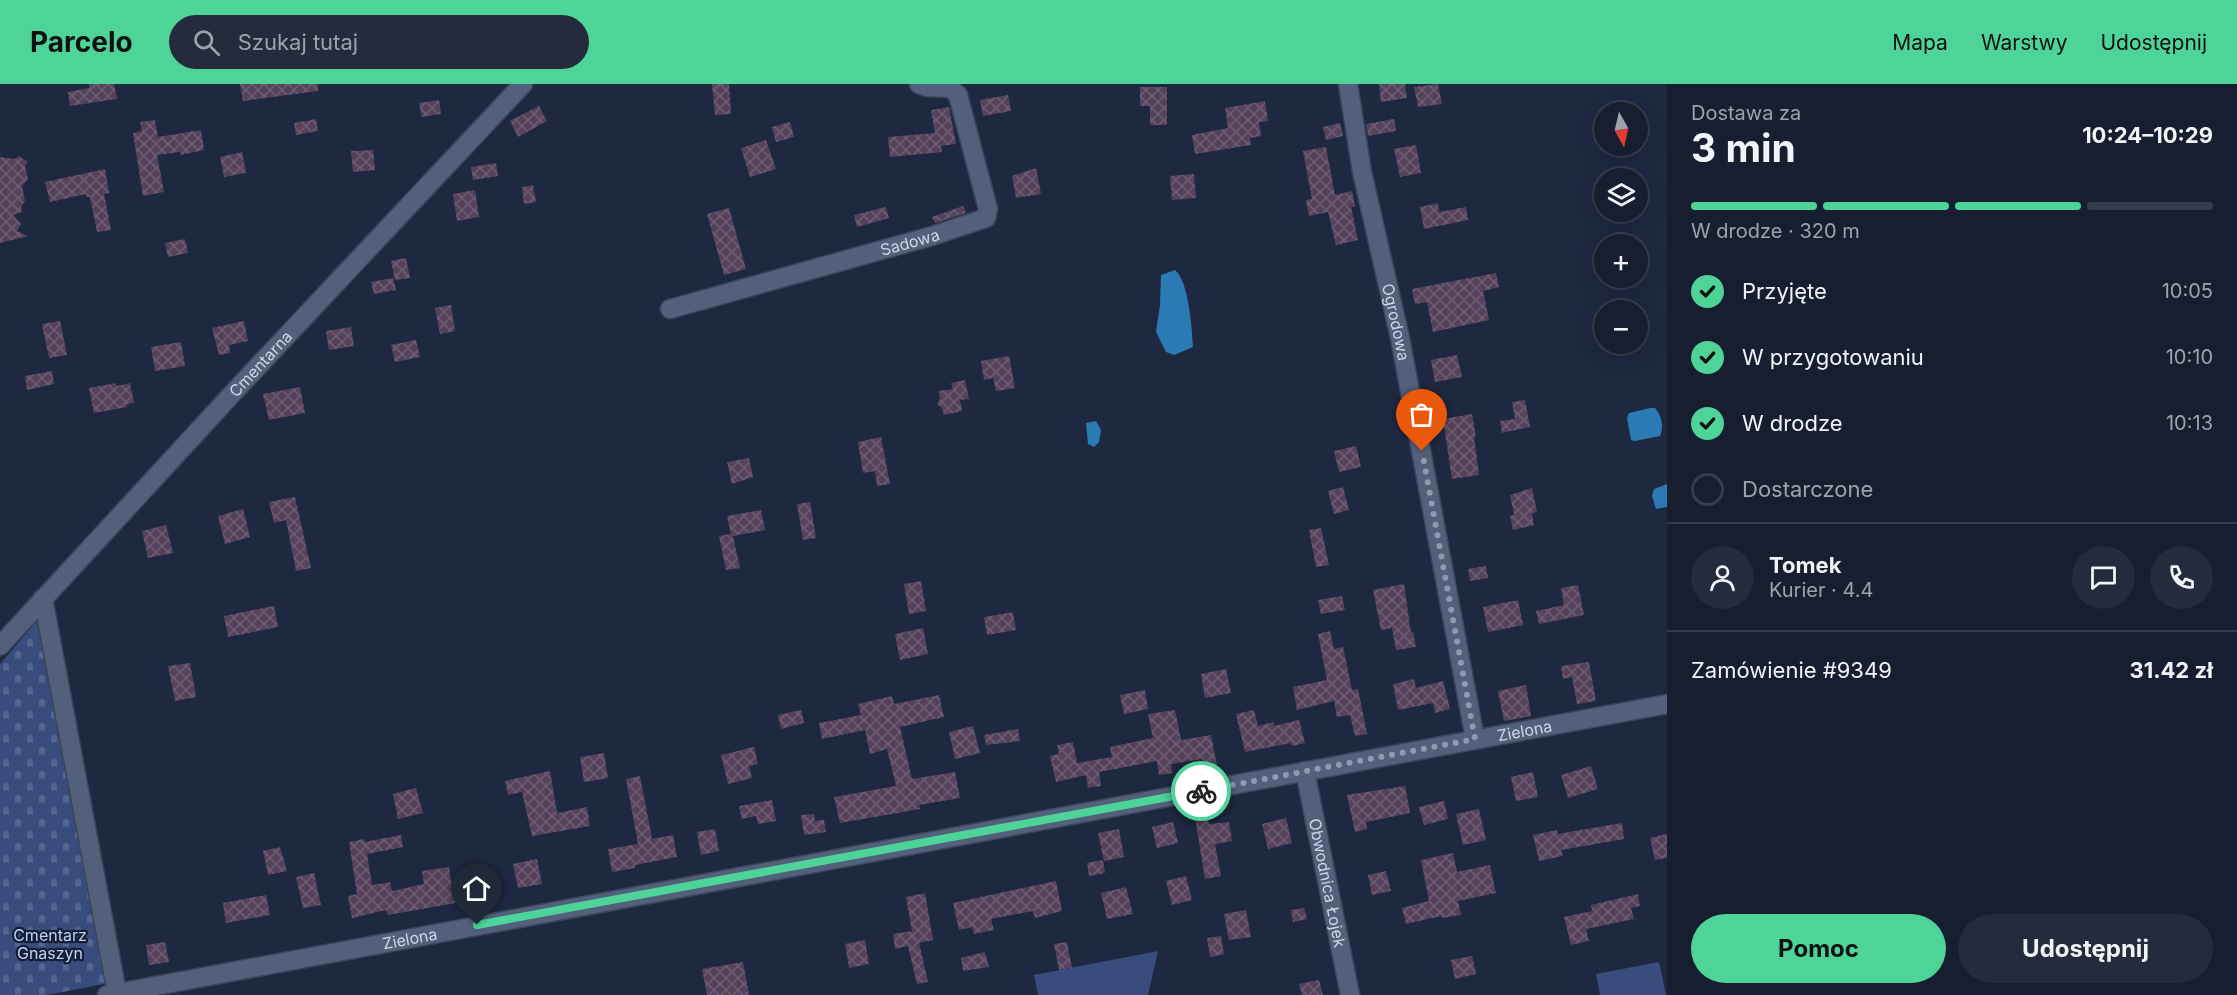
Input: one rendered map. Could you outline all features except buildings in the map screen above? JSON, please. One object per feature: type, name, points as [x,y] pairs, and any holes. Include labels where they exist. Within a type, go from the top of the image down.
[{"type":"street","name":"Cmentarna","points":[[0,646],[523,84]]},
{"type":"street","name":"Sadowa","points":[[670,309],[932,236],[986,218],[988,209],[958,95],[950,88],[927,87],[918,84]]},
{"type":"street","name":"Ogrodowa","points":[[1348,84],[1362,172],[1402,349],[1475,739]]},
{"type":"street","points":[[43,598],[112,994]]},
{"type":"street","name":"Zielona","points":[[112,994],[1667,704]]},
{"type":"street","name":"Obwodnica Łojek","points":[[1305,771],[1350,995]]},
{"type":"green space","name":"Cmentarz Gnaszyn","points":[[37,621],[109,983],[47,995],[0,995],[0,664]]},
{"type":"green space","points":[[1158,951],[1148,995],[1038,995],[1034,975]]},
{"type":"green space","points":[[1659,962],[1666,995],[1600,995],[1596,974]]},
{"type":"shaded area","points":[[1175,270],[1184,284],[1187,295],[1193,347],[1174,355],[1166,352],[1156,332],[1161,275]]},
{"type":"shaded area","points":[[1655,408],[1661,418],[1660,436],[1631,440],[1627,418],[1629,413]]},
{"type":"shaded area","points":[[1096,421],[1101,430],[1099,442],[1094,447],[1088,444],[1086,423]]},
{"type":"shaded area","points":[[1667,484],[1667,507],[1656,509],[1652,496],[1654,489]]},
{"type":"way so far","points":[[1201,791],[1475,739],[1422,451]]},
{"type":"route","points":[[477,925],[1201,791]]}]
